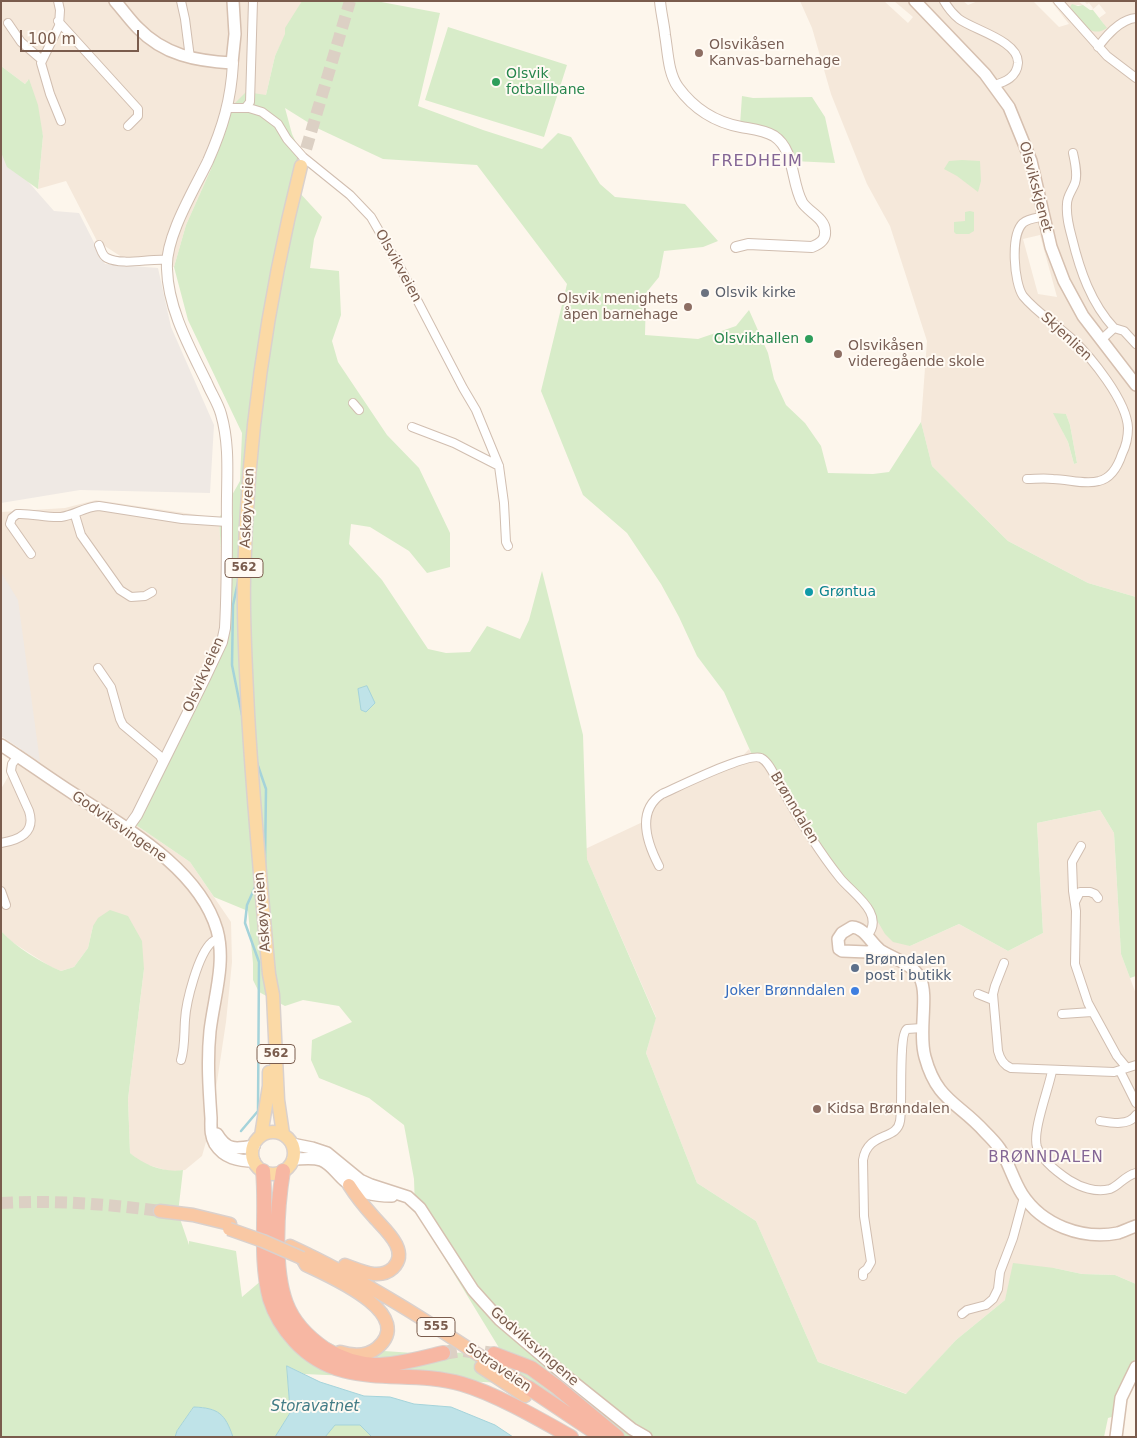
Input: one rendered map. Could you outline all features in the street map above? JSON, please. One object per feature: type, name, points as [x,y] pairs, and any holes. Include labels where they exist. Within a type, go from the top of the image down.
[{"type":"highway","points":[[259,1166],[267,1286],[274,1311],[286,1331],[299,1346],[323,1364],[350,1372],[426,1378],[463,1384],[571,1437]]},
{"type":"highway","name":"555","points":[[283,1171],[278,1227],[281,1282],[286,1303],[306,1334],[321,1346],[347,1360],[358,1363],[377,1365],[395,1363],[443,1353]]},
{"type":"highway","name":"555","points":[[229,1226],[302,1258],[306,1265],[340,1273],[381,1274],[394,1267],[397,1262],[398,1253],[393,1239],[349,1185]]},
{"type":"highway","name":"555","points":[[160,1211],[229,1226],[287,1245],[340,1273],[378,1308],[385,1318],[387,1325],[386,1338],[373,1351],[350,1356],[321,1346]]},
{"type":"highway","name":"Sotraveien","points":[[340,1273],[434,1325],[585,1437]]},
{"type":"highway","points":[[494,1354],[531,1368],[557,1387],[616,1437]]},
{"type":"highway","name":"Sotraveien","points":[[526,1392],[602,1437]]},
{"type":"main road","points":[[115,1],[138,29],[159,46],[190,58],[233,63],[236,34],[233,1]]},
{"type":"main road","name":"Olsvikskjenet","points":[[915,1],[994,85],[1009,107],[1032,161],[1051,247],[1064,281],[1083,316],[1136,385]]},
{"type":"main road","name":"Askøyveien","points":[[288,1139],[278,1100],[273,994],[269,974],[251,762],[245,653],[244,579],[250,464],[265,346],[284,232],[301,166]]},
{"type":"main road","name":"Godviksvingene","points":[[1,746],[159,852],[190,883],[211,915],[221,957],[210,1030],[208,1060],[212,1137],[221,1152],[237,1160],[259,1166]]},
{"type":"main road","points":[[878,948],[868,952],[850,953],[839,949],[838,939],[842,933],[852,927],[859,928],[878,948],[911,968],[921,980],[923,999],[921,1040],[925,1057],[936,1084],[952,1104],[985,1132],[1000,1150],[1024,1197],[1036,1210],[1054,1223],[1073,1231],[1095,1235],[1119,1233],[1136,1226]]},
{"type":"main road","name":"Askøyveien","points":[[258,1141],[269,1086],[267,994],[269,974]]},
{"type":"main road","name":"Godviksvingene","points":[[211,1118],[221,1141],[226,1145],[240,1148],[258,1141]]},
{"type":"main road","points":[[258,1141],[270,1132],[288,1139]]},
{"type":"main road","name":"Godviksvingene","points":[[288,1139],[327,1154],[360,1180],[371,1185],[408,1192],[408,1197],[420,1208],[473,1290],[500,1320],[567,1377],[646,1437]]},
{"type":"main road","name":"562","points":[[288,1139],[294,1151],[293,1159]]},
{"type":"main road","name":"562","points":[[258,1141],[252,1154],[259,1166]]},
{"type":"main road","points":[[259,1166],[273,1174],[283,1171],[291,1164],[293,1159],[314,1159],[331,1166],[349,1185],[366,1194],[390,1196],[408,1192]]},
{"type":"main road","points":[[1117,1436],[1121,1398],[1136,1367]]},
{"type":"street","points":[[42,60],[59,26],[60,10],[58,1]]},
{"type":"street","points":[[180,1],[185,19],[190,58]]},
{"type":"street","points":[[246,107],[250,102],[253,1]]},
{"type":"street","points":[[660,1],[668,58],[676,85],[688,99],[708,116],[732,125],[766,132],[781,142],[792,165],[802,202],[821,220],[825,229],[824,238],[821,243],[812,247],[748,244],[736,247]]},
{"type":"street","points":[[944,1],[959,19],[1015,51],[1018,57],[1014,73],[1006,82],[994,85]]},
{"type":"street","points":[[1058,1],[1107,56],[1136,78]]},
{"type":"street","points":[[1098,47],[1126,21],[1136,18]]},
{"type":"street","points":[[58,21],[138,109],[138,116],[128,126]]},
{"type":"street","points":[[8,23],[21,42],[42,60],[50,94],[62,121]]},
{"type":"street","name":"Olsvikveien","points":[[127,829],[137,815],[222,642],[225,628],[228,471],[226,436],[220,411],[192,352],[173,304],[167,260],[179,221],[208,161],[228,108],[233,63]]},
{"type":"street","name":"Olsvikveien","points":[[228,108],[246,107],[262,112],[278,124],[287,139],[303,157],[350,195],[370,217],[402,271],[462,388],[476,410],[499,466],[504,503],[506,542],[508,546]]},
{"type":"street","points":[[1073,153],[1076,182],[1066,202],[1066,214],[1083,277],[1107,320],[1114,328],[1124,331],[1136,344]]},
{"type":"street","name":"Skjenlien","points":[[1026,480],[1052,478],[1097,482],[1107,478],[1123,453],[1128,429],[1123,409],[1103,374],[1072,338],[1022,295],[1018,282],[1015,256],[1016,239],[1020,227],[1028,220],[1045,216]]},
{"type":"street","points":[[99,245],[104,256],[107,258],[128,261],[167,260]]},
{"type":"street","points":[[1101,340],[1114,328]]},
{"type":"street","points":[[353,403],[359,410]]},
{"type":"street","points":[[412,426],[454,443],[499,466]]},
{"type":"street","points":[[31,554],[10,524],[12,518],[17,514],[52,517],[75,514],[82,509],[98,506],[182,519],[227,522]]},
{"type":"street","points":[[75,514],[81,535],[120,590],[131,597],[145,596],[152,592]]},
{"type":"street","points":[[98,668],[111,687],[123,725],[160,756],[163,762]]},
{"type":"street","points":[[1,843],[22,837],[27,831],[30,822],[29,811],[11,771],[12,764],[18,756]]},
{"type":"street","name":"Brønndalen","points":[[659,866],[652,854],[646,835],[647,820],[654,799],[739,760],[753,757],[761,758],[770,766],[798,818],[827,861],[870,910],[873,924],[867,936]]},
{"type":"street","points":[[1081,846],[1072,862],[1075,902],[1075,964],[1092,1012],[1124,1070],[1136,1103]]},
{"type":"street","points":[[1,891],[6,904]]},
{"type":"street","points":[[1075,902],[1080,892],[1085,891],[1095,894],[1098,898]]},
{"type":"street","points":[[181,1060],[184,1050],[188,998],[205,952],[212,942],[218,938]]},
{"type":"street","points":[[1004,963],[995,986],[993,1000],[999,1058],[1003,1063],[1011,1068],[1052,1071],[1124,1070],[1136,1066]]},
{"type":"street","points":[[978,994],[993,1000]]},
{"type":"street","points":[[1062,1014],[1092,1012]]},
{"type":"street","points":[[863,1276],[863,1272],[871,1262],[863,1204],[864,1152],[873,1141],[893,1132],[900,1123],[904,1032],[907,1028],[922,1028]]},
{"type":"street","points":[[1052,1071],[1036,1141],[1037,1147],[1047,1162],[1064,1176],[1087,1188],[1108,1189],[1128,1175],[1136,1173]]},
{"type":"street","points":[[1100,1122],[1128,1121],[1136,1115]]},
{"type":"street","points":[[962,1314],[967,1310],[986,1305],[994,1299],[998,1289],[1000,1272],[1013,1238],[1024,1197]]},
{"type":"shaded area","points":[[1,1],[302,1],[275,56],[266,95],[211,169],[186,225],[174,267],[128,261],[97,241],[66,181],[38,189],[43,136],[28,80],[25,84],[1,66]]},
{"type":"shaded area","points":[[800,1],[884,1],[908,23],[913,17],[894,1],[963,1],[968,5],[978,1],[1033,1],[1059,27],[1069,24],[1051,1],[1078,1],[1083,5],[1074,5],[1104,24],[1099,18],[1106,13],[1099,4],[1092,10],[1093,8],[1089,3],[1087,4],[1084,1],[1136,1],[1136,597],[1088,583],[1008,541],[932,466],[921,422],[927,341],[890,226],[867,184],[831,94],[812,28]],"holes":[[[1040,235],[1057,297],[1038,294],[1023,239]],[[1066,414],[1077,463],[1074,464],[1063,432]]]},
{"type":"shaded area","points":[[1,148],[2,152],[54,211],[79,213],[105,264],[158,268],[171,327],[214,425],[210,493],[80,490],[1,503]]},
{"type":"shaded area","points":[[96,500],[219,518],[226,639],[136,825],[190,862],[231,922],[232,962],[226,1022],[210,1128],[202,1156],[185,1170],[172,1172],[141,1163],[130,1153],[128,1099],[144,969],[93,926],[88,948],[74,967],[61,971],[51,967],[12,942],[1,931],[1,789],[21,754],[16,670],[1,622],[1,512],[65,508]]},
{"type":"shaded area","points":[[1,572],[18,600],[40,762],[1,736]]},
{"type":"shaded area","points":[[749,749],[753,757],[761,758],[910,946],[959,924],[1008,951],[1043,933],[1037,823],[1100,810],[1114,833],[1121,954],[1136,994],[1136,1284],[1115,1275],[1082,1274],[1054,1268],[1005,1300],[956,1340],[907,1394],[818,1362],[756,1221],[697,1183],[646,1053],[656,1017],[583,850],[647,820],[655,799],[739,760]]},
{"type":"green space","points":[[302,1],[376,1],[440,13],[418,106],[542,149],[558,133],[571,137],[600,184],[615,197],[685,204],[718,241],[703,247],[664,251],[659,277],[646,293],[645,335],[698,339],[736,326],[749,310],[768,353],[774,379],[786,405],[805,423],[821,446],[828,473],[873,474],[889,472],[921,422],[932,466],[1008,541],[1088,583],[1136,597],[1136,976],[1130,978],[1121,954],[1114,833],[1100,810],[1037,823],[1043,933],[1008,951],[959,924],[910,946],[893,942],[885,934],[871,910],[845,884],[769,766],[753,757],[724,692],[697,656],[661,584],[627,533],[583,495],[541,391],[567,284],[477,165],[383,159],[317,128],[285,108],[292,134],[303,157],[298,191],[322,217],[314,239],[310,268],[339,271],[341,315],[332,341],[338,362],[387,435],[419,468],[450,533],[450,567],[427,573],[409,551],[370,527],[351,524],[349,544],[382,580],[428,649],[446,653],[470,652],[487,626],[520,639],[529,620],[542,571],[583,735],[587,859],[656,1018],[646,1053],[697,1183],[756,1221],[818,1362],[906,1394],[956,1340],[1005,1300],[1013,1263],[1054,1268],[1082,1274],[1115,1275],[1136,1284],[1136,1358],[1127,1371],[1117,1396],[1115,1416],[1108,1418],[1104,1437],[604,1437],[528,1384],[304,1374],[287,1366],[290,1413],[275,1437],[233,1437],[227,1423],[220,1414],[210,1409],[194,1407],[177,1431],[175,1437],[1,1437],[1,931],[29,954],[61,971],[74,967],[88,948],[93,926],[98,918],[110,910],[128,916],[142,941],[144,969],[128,1099],[130,1153],[155,1167],[176,1171],[183,1170],[178,1213],[189,1245],[189,1241],[236,1251],[242,1297],[269,1274],[291,1323],[340,1348],[428,1354],[501,1351],[415,1210],[414,1179],[404,1125],[369,1098],[319,1078],[311,1060],[312,1040],[352,1022],[339,1006],[303,1000],[285,1006],[259,992],[253,980],[248,911],[214,897],[190,862],[136,825],[226,639],[219,518],[240,481],[242,433],[188,320],[174,267],[186,225],[211,169],[231,107],[246,92],[266,95],[275,56],[285,34],[285,28]]},
{"type":"green space","points":[[1072,4],[1083,5],[1093,10],[1107,28],[1101,31],[1090,30],[1081,22],[1070,7]]},
{"type":"green space","name":"Olsvik fotballbane","points":[[448,27],[567,65],[544,137],[425,100]]},
{"type":"green space","points":[[1,66],[25,84],[29,79],[38,105],[43,136],[38,189],[7,167],[1,152]]},
{"type":"green space","points":[[742,96],[753,98],[812,97],[825,117],[835,163],[793,161],[788,147],[740,125]]},
{"type":"green space","points":[[949,161],[980,161],[981,181],[978,192],[944,169]]},
{"type":"green space","points":[[965,212],[974,212],[974,231],[969,234],[956,234],[954,232],[954,222],[965,221]]},
{"type":"green space","points":[[1053,413],[1066,414],[1077,463],[1074,464],[1068,442]]},
{"type":"green space","points":[[334,1425],[361,1425],[372,1437],[325,1437]]},
{"type":"water","points":[[367,686],[375,703],[366,712],[361,710],[358,689]]},
{"type":"water","name":"Storavatnet","points":[[287,1366],[320,1382],[364,1396],[390,1397],[414,1404],[451,1407],[495,1425],[513,1437],[372,1437],[360,1425],[335,1425],[325,1437],[275,1437],[290,1413]]},
{"type":"water","points":[[194,1407],[210,1409],[220,1414],[227,1423],[233,1437],[175,1437],[177,1431]]},
{"type":"waterway","points":[[238,582],[233,605],[232,665],[242,715]]},
{"type":"waterway","points":[[257,763],[266,789],[265,864]]},
{"type":"waterway","points":[[241,1131],[258,1111],[259,962],[245,923],[247,905],[256,885]]},
{"type":"tunnel","points":[[301,166],[350,1]]},
{"type":"tunnel","points":[[1,1203],[80,1203],[160,1211]]},
{"type":"tunnel","points":[[443,1353],[463,1350],[494,1354]]},
{"type":"place","name":"Olsvikåsen Kanvas-barnehage","points":[[699,53]]},
{"type":"place","name":"Olsvik fotballbane","points":[[496,82]]},
{"type":"place","name":"Olsvik kirke","points":[[705,293]]},
{"type":"place","name":"Olsvik menighets åpen barnehage","points":[[688,307]]},
{"type":"place","name":"Olsvikhallen","points":[[809,339]]},
{"type":"place","name":"Olsvikåsen videregående skole","points":[[838,354]]},
{"type":"place","name":"Grøntua","points":[[809,592]]},
{"type":"place","name":"Brønndalen post i butikk","points":[[855,968]]},
{"type":"place","name":"Joker Brønndalen","points":[[855,991]]},
{"type":"place","name":"Kidsa Brønndalen","points":[[817,1109]]},
{"type":"district","name":"FREDHEIM","points":[[757,162]]},
{"type":"district","name":"BRØNNDALEN","points":[[1046,1158]]}]
